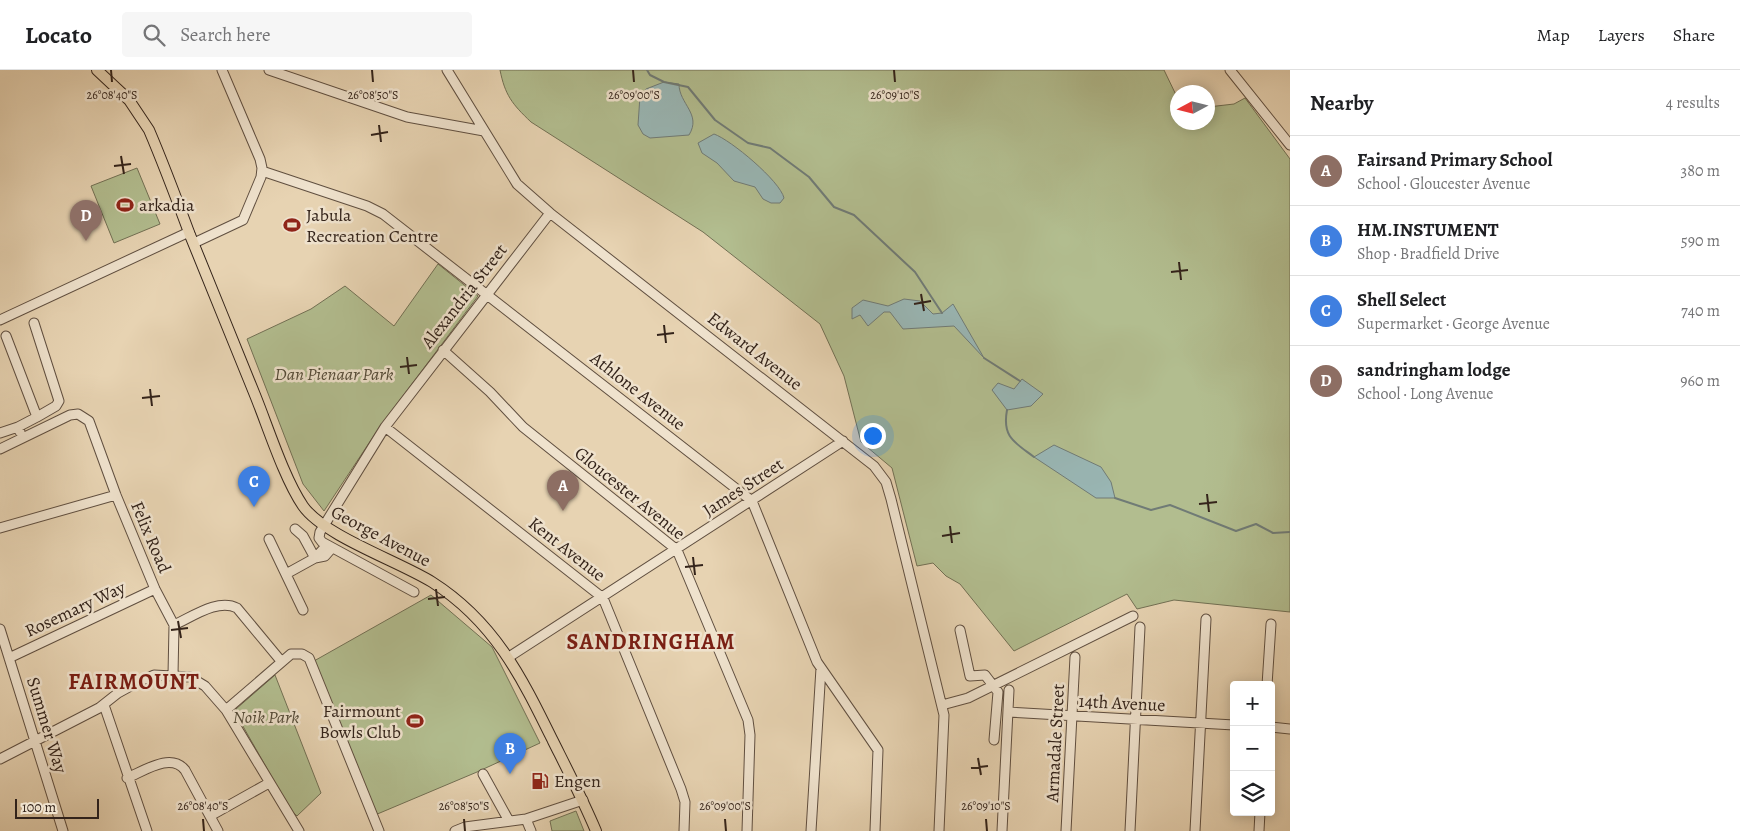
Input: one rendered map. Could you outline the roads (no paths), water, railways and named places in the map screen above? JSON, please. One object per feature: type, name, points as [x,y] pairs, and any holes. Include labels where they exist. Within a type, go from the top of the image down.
[{"type":"main road","name":"George Avenue","points":[[97,70],[122,91],[143,119],[158,150],[189,232],[296,493],[313,517],[324,526],[404,565],[434,583],[482,624],[510,657],[532,696],[596,831]]},
{"type":"main road","name":"George Avenue","points":[[581,799],[591,831]]},
{"type":"street","points":[[194,243],[244,220],[262,171],[257,152],[222,70]]},
{"type":"street","points":[[269,70],[407,117],[484,131]]},
{"type":"street","name":"Edward Avenue","points":[[447,70],[517,184],[550,213],[874,466],[886,482],[943,710],[939,831]]},
{"type":"street","points":[[1230,70],[1290,144]]},
{"type":"street","name":"Athlone Avenue","points":[[262,171],[378,211],[488,293],[752,501],[821,668],[878,750],[875,831]]},
{"type":"street","name":"Alexandria Street","points":[[324,526],[385,427],[550,213]]},
{"type":"street","points":[[0,320],[189,232]]},
{"type":"street","points":[[0,434],[37,417],[56,406],[59,400],[34,323]]},
{"type":"street","points":[[6,336],[37,417]]},
{"type":"street","name":"Gloucester Avenue","points":[[443,350],[490,392],[524,427],[677,550],[748,720],[750,735],[747,831]]},
{"type":"street","name":"Felix Road","points":[[23,438],[70,415],[82,415],[89,421],[116,495],[155,589],[174,625],[173,675]]},
{"type":"street","points":[[0,449],[23,438],[18,427]]},
{"type":"street","name":"Kent Avenue","points":[[385,427],[603,598],[681,789],[685,802],[684,831]]},
{"type":"street","name":"James Street","points":[[510,657],[843,441]]},
{"type":"street","points":[[0,528],[116,495]]},
{"type":"street","points":[[324,526],[319,538],[330,546],[414,592]]},
{"type":"street","points":[[295,528],[303,536],[316,558]]},
{"type":"street","points":[[270,539],[303,610]]},
{"type":"street","points":[[286,574],[316,558],[326,556],[330,546]]},
{"type":"street","name":"Rosemary Way","points":[[9,658],[155,589]]},
{"type":"street","points":[[174,625],[222,604],[232,605],[237,608],[282,661]]},
{"type":"street","points":[[943,710],[993,684],[1000,684],[1133,616]]},
{"type":"street","points":[[1195,831],[1206,619]]},
{"type":"street","points":[[1267,681],[1271,624]]},
{"type":"street","points":[[1130,831],[1140,627]]},
{"type":"street","name":"Summer Way","points":[[0,630],[63,831]]},
{"type":"street","points":[[960,630],[970,676],[983,674],[998,692],[994,740]]},
{"type":"street","points":[[226,710],[282,661],[296,653],[309,658],[379,831]]},
{"type":"street","name":"Armadale Street","points":[[1066,831],[1075,657]]},
{"type":"street","points":[[811,831],[821,668]]},
{"type":"street","points":[[0,759],[104,705],[118,693],[138,682],[154,676],[173,675],[198,680],[226,710],[300,831]]},
{"type":"street","points":[[1002,831],[1009,690]]},
{"type":"street","points":[[104,705],[127,778],[147,831]]},
{"type":"street","name":"14th Avenue","points":[[1008,712],[1230,725]]},
{"type":"street","points":[[1275,727],[1290,728]]},
{"type":"street","points":[[127,778],[167,762],[178,763],[185,770],[218,831]]},
{"type":"street","points":[[483,774],[509,820]]},
{"type":"street","points":[[210,816],[269,783]]},
{"type":"street","points":[[455,831],[465,827],[526,819],[581,799]]},
{"type":"street","points":[[1259,831],[1260,816]]},
{"type":"street","points":[[526,819],[531,831]]},
{"type":"water","points":[[664,82],[679,84],[682,97],[692,115],[692,128],[689,135],[650,138],[643,134],[638,125],[640,96],[646,89]]},
{"type":"water","points":[[714,134],[743,152],[765,172],[781,191],[784,198],[780,203],[771,203],[763,199],[755,187],[734,181],[717,163],[702,153],[698,143]]},
{"type":"water","points":[[904,299],[920,301],[933,314],[942,313],[953,304],[984,358],[954,326],[903,329],[890,312],[884,312],[868,326],[860,315],[852,319],[852,308],[863,300],[888,306]]},
{"type":"water","points":[[1022,379],[1043,394],[1031,406],[1007,410],[992,390],[998,383],[1014,389]]},
{"type":"water","points":[[1054,445],[1101,467],[1111,482],[1115,498],[1096,498],[1034,457]]},
{"type":"waterway","points":[[647,70],[650,75],[664,82],[688,87],[715,120],[748,143],[770,148],[809,177],[834,207],[854,215],[915,272],[942,313]]},
{"type":"waterway","points":[[984,358],[1020,381]]},
{"type":"waterway","points":[[1007,410],[1006,427],[1008,433],[1015,443],[1034,457]]},
{"type":"waterway","points":[[1115,498],[1151,510],[1170,505],[1236,531],[1256,524],[1273,533],[1290,532]]},
{"type":"place","name":"arkadia","points":[[125,205]]},
{"type":"place","name":"Jabula Recreation Centre","points":[[292,225]]},
{"type":"place","name":"sandringham lodge","points":[[86,241]]},
{"type":"place","name":"Shell Select","points":[[254,507]]},
{"type":"place","name":"Fairsand Primary School","points":[[563,511]]},
{"type":"place","name":"Fairmount Bowls Club","points":[[415,721]]},
{"type":"place","name":"HM.INSTUMENT","points":[[510,774]]},
{"type":"place","name":"Engen","points":[[540,781]]},
{"type":"district","name":"SANDRINGHAM","points":[[651,642]]},
{"type":"district","name":"FAIRMOUNT","points":[[134,682]]},
{"type":"park label","name":"Dan Pienaar Park","points":[[334,374]]},
{"type":"park label","name":"Noik Park","points":[[266,717]]}]
